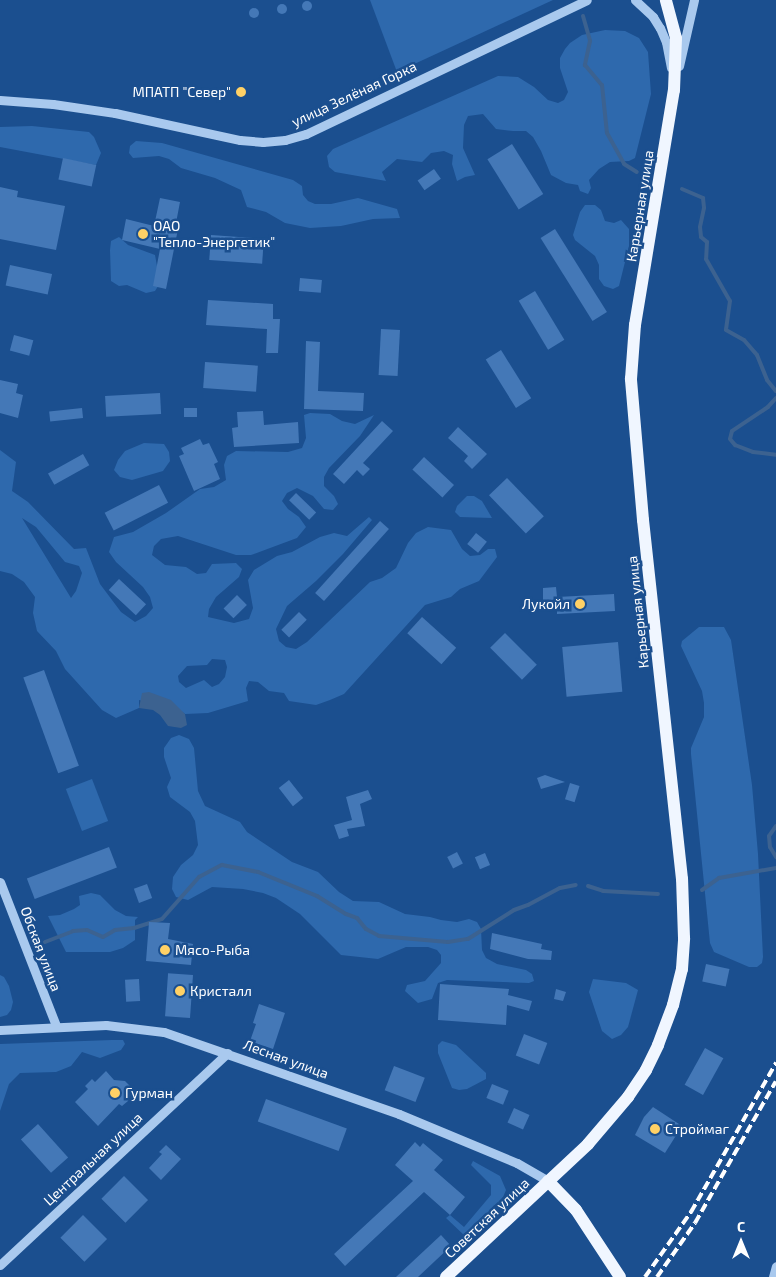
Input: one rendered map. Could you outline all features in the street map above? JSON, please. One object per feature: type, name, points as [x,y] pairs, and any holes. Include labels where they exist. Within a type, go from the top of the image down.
[{"type":"main road","name":"Карьерная улица","points":[[548,1181],[606,1126],[646,1070],[673,1005],[683,956],[682,878],[643,520],[631,379],[635,326],[674,90],[676,38],[666,0]]},
{"type":"main road","name":"Советская улица","points":[[446,1277],[548,1181]]},
{"type":"main road","points":[[548,1181],[576,1210],[620,1277]]},
{"type":"street","name":"улица Зелёная Горка","points":[[0,100],[53,104],[115,113],[240,140],[262,142],[285,140],[306,134],[587,0]]},
{"type":"street","points":[[634,0],[653,16],[660,28],[666,42],[674,90]]},
{"type":"street","points":[[674,90],[694,0]]},
{"type":"street","name":"Обская улица","points":[[0,882],[56,1026]]},
{"type":"street","name":"Лесная улица","points":[[0,1030],[106,1025],[154,1029],[399,1114],[517,1163],[548,1181]]},
{"type":"street","name":"Центральная улица","points":[[0,1265],[227,1053]]},
{"type":"street","points":[[773,1277],[776,1266]]},
{"type":"shaded area","points":[[370,0],[553,0],[397,72]]},
{"type":"shaded area","points":[[605,30],[625,31],[639,38],[648,52],[651,94],[635,158],[629,161],[610,162],[599,169],[589,180],[591,188],[588,194],[580,191],[578,185],[566,183],[551,175],[541,151],[533,137],[526,131],[496,129],[483,114],[468,116],[464,125],[463,148],[475,175],[457,181],[452,164],[453,155],[444,151],[431,153],[422,162],[397,159],[382,172],[386,181],[335,172],[329,167],[327,156],[333,149],[498,76],[518,77],[534,87],[548,100],[558,103],[564,100],[568,92],[560,68],[560,58],[565,49],[582,35]]},
{"type":"shaded area","points":[[32,126],[89,132],[94,137],[101,153],[96,165],[0,147],[0,127]]},
{"type":"shaded area","points":[[136,141],[162,143],[293,180],[302,186],[303,195],[308,201],[315,204],[331,204],[358,198],[397,209],[400,218],[373,219],[341,226],[310,228],[285,223],[266,212],[247,207],[241,190],[215,178],[181,168],[169,159],[159,156],[133,158],[129,153],[130,146]]},
{"type":"shaded area","points":[[585,205],[595,205],[601,210],[605,221],[614,223],[621,220],[629,229],[629,246],[619,286],[613,289],[604,286],[599,279],[599,265],[595,256],[575,240],[573,235],[580,212]]},
{"type":"shaded area","points":[[119,237],[128,245],[155,255],[160,283],[155,291],[146,293],[127,285],[119,286],[111,281],[111,241]]},
{"type":"shaded area","points":[[310,413],[330,414],[342,421],[355,424],[374,415],[360,436],[329,468],[324,477],[324,486],[334,496],[338,504],[333,510],[324,509],[313,496],[297,488],[287,493],[282,501],[288,509],[299,517],[306,527],[297,538],[251,555],[236,555],[178,536],[161,539],[154,546],[152,555],[165,565],[186,567],[197,574],[206,573],[212,564],[236,563],[242,569],[239,577],[216,597],[209,609],[208,617],[234,623],[249,619],[253,608],[248,580],[254,570],[277,556],[292,552],[320,537],[334,533],[347,536],[369,517],[372,520],[343,554],[287,606],[276,629],[279,641],[286,647],[296,649],[307,642],[370,582],[382,578],[396,568],[408,543],[416,533],[428,527],[451,530],[462,549],[470,556],[480,555],[488,549],[495,549],[497,557],[479,581],[460,589],[451,597],[425,605],[344,694],[330,700],[316,705],[289,701],[284,693],[269,691],[258,682],[249,681],[246,688],[248,701],[208,713],[185,714],[181,711],[139,700],[139,708],[116,718],[102,710],[65,669],[56,651],[37,631],[33,613],[35,597],[24,582],[12,574],[0,571],[0,450],[16,462],[12,491],[28,502],[74,549],[86,548],[100,584],[121,612],[135,622],[146,616],[153,608],[150,597],[143,587],[116,562],[109,552],[114,537],[133,532],[166,513],[200,489],[214,487],[226,480],[224,465],[227,456],[236,451],[288,452],[302,448],[306,438],[304,415]],"holes":[[[22,518],[36,527],[65,562],[79,566],[82,573],[76,591],[71,598]],[[212,659],[225,660],[227,667],[225,677],[219,684],[212,687],[204,680],[186,688],[179,682],[178,676],[187,666],[207,665]]]},
{"type":"shaded area","points":[[144,443],[164,444],[169,452],[170,461],[163,471],[132,480],[120,477],[114,470],[118,460],[125,451]]},
{"type":"shaded area","points":[[467,496],[474,496],[482,501],[492,518],[460,517],[455,512],[457,506]]},
{"type":"shaded area","points":[[699,627],[724,627],[731,640],[752,785],[758,854],[763,957],[762,963],[757,967],[749,967],[714,952],[710,943],[691,754],[691,748],[704,717],[704,703],[702,691],[681,646],[682,641]]},
{"type":"shaded area","points":[[149,692],[171,700],[185,714],[187,725],[181,728],[168,726],[160,715],[153,710],[139,708],[142,693]]},
{"type":"shaded area","points":[[179,735],[189,739],[194,748],[198,791],[205,806],[240,822],[247,832],[292,862],[318,872],[339,892],[353,901],[379,902],[405,914],[457,922],[469,919],[477,922],[481,929],[482,950],[486,958],[497,964],[526,970],[532,974],[534,981],[529,983],[447,980],[438,983],[432,999],[418,1003],[405,991],[407,985],[425,981],[441,963],[441,955],[437,950],[428,947],[406,947],[378,959],[341,955],[300,914],[276,898],[263,893],[243,889],[212,887],[188,900],[176,897],[172,889],[173,877],[181,865],[193,855],[198,845],[195,821],[190,812],[170,797],[167,787],[171,778],[164,757],[164,748],[171,738]]},
{"type":"shaded area","points":[[92,779],[108,821],[82,831],[66,789]]},
{"type":"shaded area","points":[[91,893],[100,895],[115,910],[126,916],[138,917],[135,920],[135,940],[123,948],[110,952],[66,952],[48,916],[60,915],[74,909],[80,905],[79,896]]},
{"type":"shaded area","points":[[0,975],[4,977],[9,986],[13,1002],[11,1010],[7,1015],[0,1017]]},
{"type":"shaded area","points":[[593,979],[626,983],[638,990],[628,1027],[621,1035],[612,1039],[602,1031],[589,992]]},
{"type":"shaded area","points":[[123,1040],[125,1044],[121,1050],[100,1058],[82,1052],[71,1066],[56,1072],[20,1073],[9,1084],[0,1111],[0,1044]]},
{"type":"shaded area","points":[[442,1041],[456,1045],[486,1073],[486,1079],[467,1089],[459,1090],[452,1088],[438,1053],[438,1045]]},
{"type":"shaded area","points":[[473,1161],[500,1176],[506,1190],[501,1202],[466,1237],[446,1218],[450,1215],[464,1227],[491,1195],[491,1185],[471,1165]]},
{"type":"building","points":[[305,1],[309,1],[312,6],[311,10],[305,11],[302,8],[302,4]]},
{"type":"building","points":[[280,4],[284,4],[287,9],[286,13],[280,14],[277,11],[277,7]]},
{"type":"building","points":[[252,8],[256,8],[259,13],[258,17],[252,18],[249,15],[249,11]]},
{"type":"building","points":[[512,144],[543,194],[519,209],[487,159]]},
{"type":"building","points":[[63,158],[96,165],[92,187],[58,180]]},
{"type":"building","points":[[434,169],[441,179],[424,190],[418,180]]},
{"type":"building","points":[[0,187],[18,191],[17,197],[65,206],[56,250],[0,239]]},
{"type":"building","points":[[160,198],[180,202],[176,223],[179,224],[166,289],[153,286],[160,249],[122,240],[126,219],[154,226]]},
{"type":"building","points":[[555,229],[607,312],[593,321],[541,238]]},
{"type":"building","points":[[211,235],[264,239],[262,264],[209,260]]},
{"type":"building","points":[[10,265],[52,274],[48,294],[6,286]]},
{"type":"building","points":[[300,278],[322,280],[321,293],[299,291]]},
{"type":"building","points":[[535,291],[564,340],[548,350],[519,301]]},
{"type":"building","points":[[208,300],[273,304],[273,319],[280,319],[278,353],[266,353],[267,329],[206,325]]},
{"type":"building","points":[[381,329],[400,330],[398,376],[379,375]]},
{"type":"building","points":[[14,335],[33,340],[29,356],[10,350]]},
{"type":"building","points":[[306,341],[320,342],[318,391],[364,393],[363,411],[304,409]]},
{"type":"building","points":[[501,350],[531,398],[516,408],[486,360]]},
{"type":"building","points":[[205,362],[258,366],[256,392],[203,388]]},
{"type":"building","points":[[0,380],[18,384],[16,393],[23,395],[18,418],[0,413]]},
{"type":"building","points":[[160,393],[161,414],[106,417],[105,396]]},
{"type":"building","points":[[82,408],[83,418],[50,421],[49,411]]},
{"type":"building","points":[[184,408],[197,408],[197,417],[184,417]]},
{"type":"building","points":[[263,411],[264,425],[298,422],[299,443],[234,447],[232,428],[238,427],[237,412]]},
{"type":"building","points":[[382,421],[393,431],[363,463],[370,469],[363,476],[357,470],[344,484],[333,474]]},
{"type":"building","points":[[458,427],[487,454],[472,469],[464,461],[468,456],[448,438]]},
{"type":"building","points":[[200,439],[203,445],[209,443],[218,462],[214,464],[220,479],[194,491],[179,456],[184,454],[181,448]]},
{"type":"building","points":[[83,454],[89,465],[54,485],[48,473]]},
{"type":"building","points":[[424,457],[454,485],[442,497],[412,469]]},
{"type":"building","points":[[507,478],[544,516],[526,533],[489,495]]},
{"type":"building","points":[[159,485],[168,503],[114,531],[105,513]]},
{"type":"building","points":[[296,493],[316,512],[309,520],[289,500]]},
{"type":"building","points":[[380,521],[389,529],[324,601],[315,593]]},
{"type":"building","points":[[476,533],[487,542],[478,553],[467,544]]},
{"type":"building","points":[[119,579],[146,604],[136,615],[109,590]]},
{"type":"building","points":[[556,587],[557,597],[614,594],[615,611],[557,614],[557,607],[543,608],[543,588]]},
{"type":"building","points":[[237,595],[247,605],[233,618],[224,608]]},
{"type":"building","points":[[299,612],[307,620],[289,637],[281,630]]},
{"type":"building","points":[[422,617],[456,648],[441,664],[407,633]]},
{"type":"building","points":[[505,633],[537,665],[522,680],[490,648]]},
{"type":"building","points":[[618,642],[622,692],[567,697],[562,647]]},
{"type":"building","points":[[44,670],[79,766],[58,773],[23,678]]},
{"type":"building","points":[[545,775],[565,782],[541,789],[537,778]]},
{"type":"building","points":[[289,780],[303,798],[293,806],[279,788]]},
{"type":"building","points":[[570,783],[580,786],[575,802],[565,799]]},
{"type":"building","points":[[368,790],[372,799],[360,804],[365,826],[347,829],[349,836],[339,839],[334,825],[352,820],[346,797]]},
{"type":"building","points":[[109,847],[117,868],[35,899],[27,879]]},
{"type":"building","points":[[457,852],[463,864],[453,869],[447,857]]},
{"type":"building","points":[[485,853],[490,865],[480,869],[475,857]]},
{"type":"building","points":[[147,884],[152,898],[139,903],[134,889]]},
{"type":"building","points":[[149,922],[170,923],[168,939],[193,944],[191,965],[146,961]]},
{"type":"building","points":[[492,933],[542,944],[541,949],[552,951],[551,960],[528,959],[490,949]]},
{"type":"building","points":[[706,964],[729,969],[726,987],[702,982]]},
{"type":"building","name":"Кристалл","points":[[168,973],[193,975],[190,1018],[165,1016]]},
{"type":"building","points":[[139,979],[140,1001],[126,1002],[125,980]]},
{"type":"building","points":[[440,984],[509,989],[508,995],[532,1001],[529,1011],[507,1005],[506,1025],[438,1020]]},
{"type":"building","points":[[556,989],[566,992],[563,1001],[554,999]]},
{"type":"building","points":[[259,1004],[285,1013],[273,1049],[250,1041],[256,1024],[253,1023]]},
{"type":"building","points":[[524,1034],[547,1043],[539,1064],[516,1055]]},
{"type":"building","points":[[705,1048],[723,1058],[703,1095],[685,1085]]},
{"type":"building","points":[[394,1066],[425,1078],[415,1102],[385,1090]]},
{"type":"building","points":[[106,1071],[114,1080],[125,1081],[130,1086],[131,1093],[128,1101],[122,1106],[119,1104],[98,1126],[75,1102],[88,1089],[85,1086],[92,1079],[95,1082]]},
{"type":"building","points":[[492,1084],[509,1091],[503,1105],[486,1098]]},
{"type":"building","points":[[266,1099],[347,1128],[339,1151],[258,1122]]},
{"type":"building","points":[[653,1107],[682,1126],[665,1153],[635,1135],[644,1117]]},
{"type":"building","points":[[514,1108],[530,1115],[523,1130],[507,1123]]},
{"type":"building","points":[[38,1124],[68,1157],[51,1173],[21,1139]]},
{"type":"building","points":[[415,1142],[420,1147],[423,1143],[443,1160],[434,1170],[465,1197],[450,1215],[424,1192],[345,1266],[334,1254],[413,1181],[395,1165]]},
{"type":"building","points":[[166,1145],[181,1159],[161,1180],[149,1168],[162,1154],[159,1152]]},
{"type":"building","points":[[124,1176],[148,1200],[125,1223],[101,1199]]},
{"type":"building","points":[[83,1215],[107,1239],[84,1262],[60,1238]]},
{"type":"building","points":[[441,1235],[451,1246],[418,1277],[396,1277]]},
{"type":"waterway","points":[[583,16],[590,41],[585,65],[602,85],[607,133],[624,164],[637,172]]},
{"type":"waterway","points":[[682,189],[703,198],[704,208],[700,227],[701,237],[707,242],[706,259],[730,301],[726,330],[744,340],[757,355],[767,380],[776,391]]},
{"type":"waterway","points":[[776,398],[768,407],[732,431],[730,439],[735,445],[753,452],[776,455]]},
{"type":"waterway","points":[[776,826],[769,836],[770,847],[776,857]]},
{"type":"waterway","points":[[45,942],[73,931],[87,930],[103,937],[115,930],[134,928],[162,919],[199,877],[222,865],[258,872],[317,896],[346,914],[357,918],[366,929],[379,936],[448,942],[468,939],[514,910],[528,905],[560,888],[576,885]]},
{"type":"waterway","points":[[702,890],[719,878],[776,868]]},
{"type":"waterway","points":[[588,886],[603,891],[658,894]]},
{"type":"railway","points":[[645,1277],[691,1212],[776,1063]]},
{"type":"railway","points":[[657,1277],[695,1223],[776,1081]]},
{"type":"place","name":"МПАТП \"Север\"","points":[[241,92]]},
{"type":"place","name":"ОАО \"Тепло-Энергетик\"","points":[[143,234]]},
{"type":"place","name":"Лукойл","points":[[580,604]]},
{"type":"place","name":"Мясо-Рыба","points":[[165,950]]},
{"type":"place","name":"Кристалл","points":[[180,991]]},
{"type":"place","name":"Гурман","points":[[115,1093]]},
{"type":"place","name":"Строймаг","points":[[655,1129]]}]
